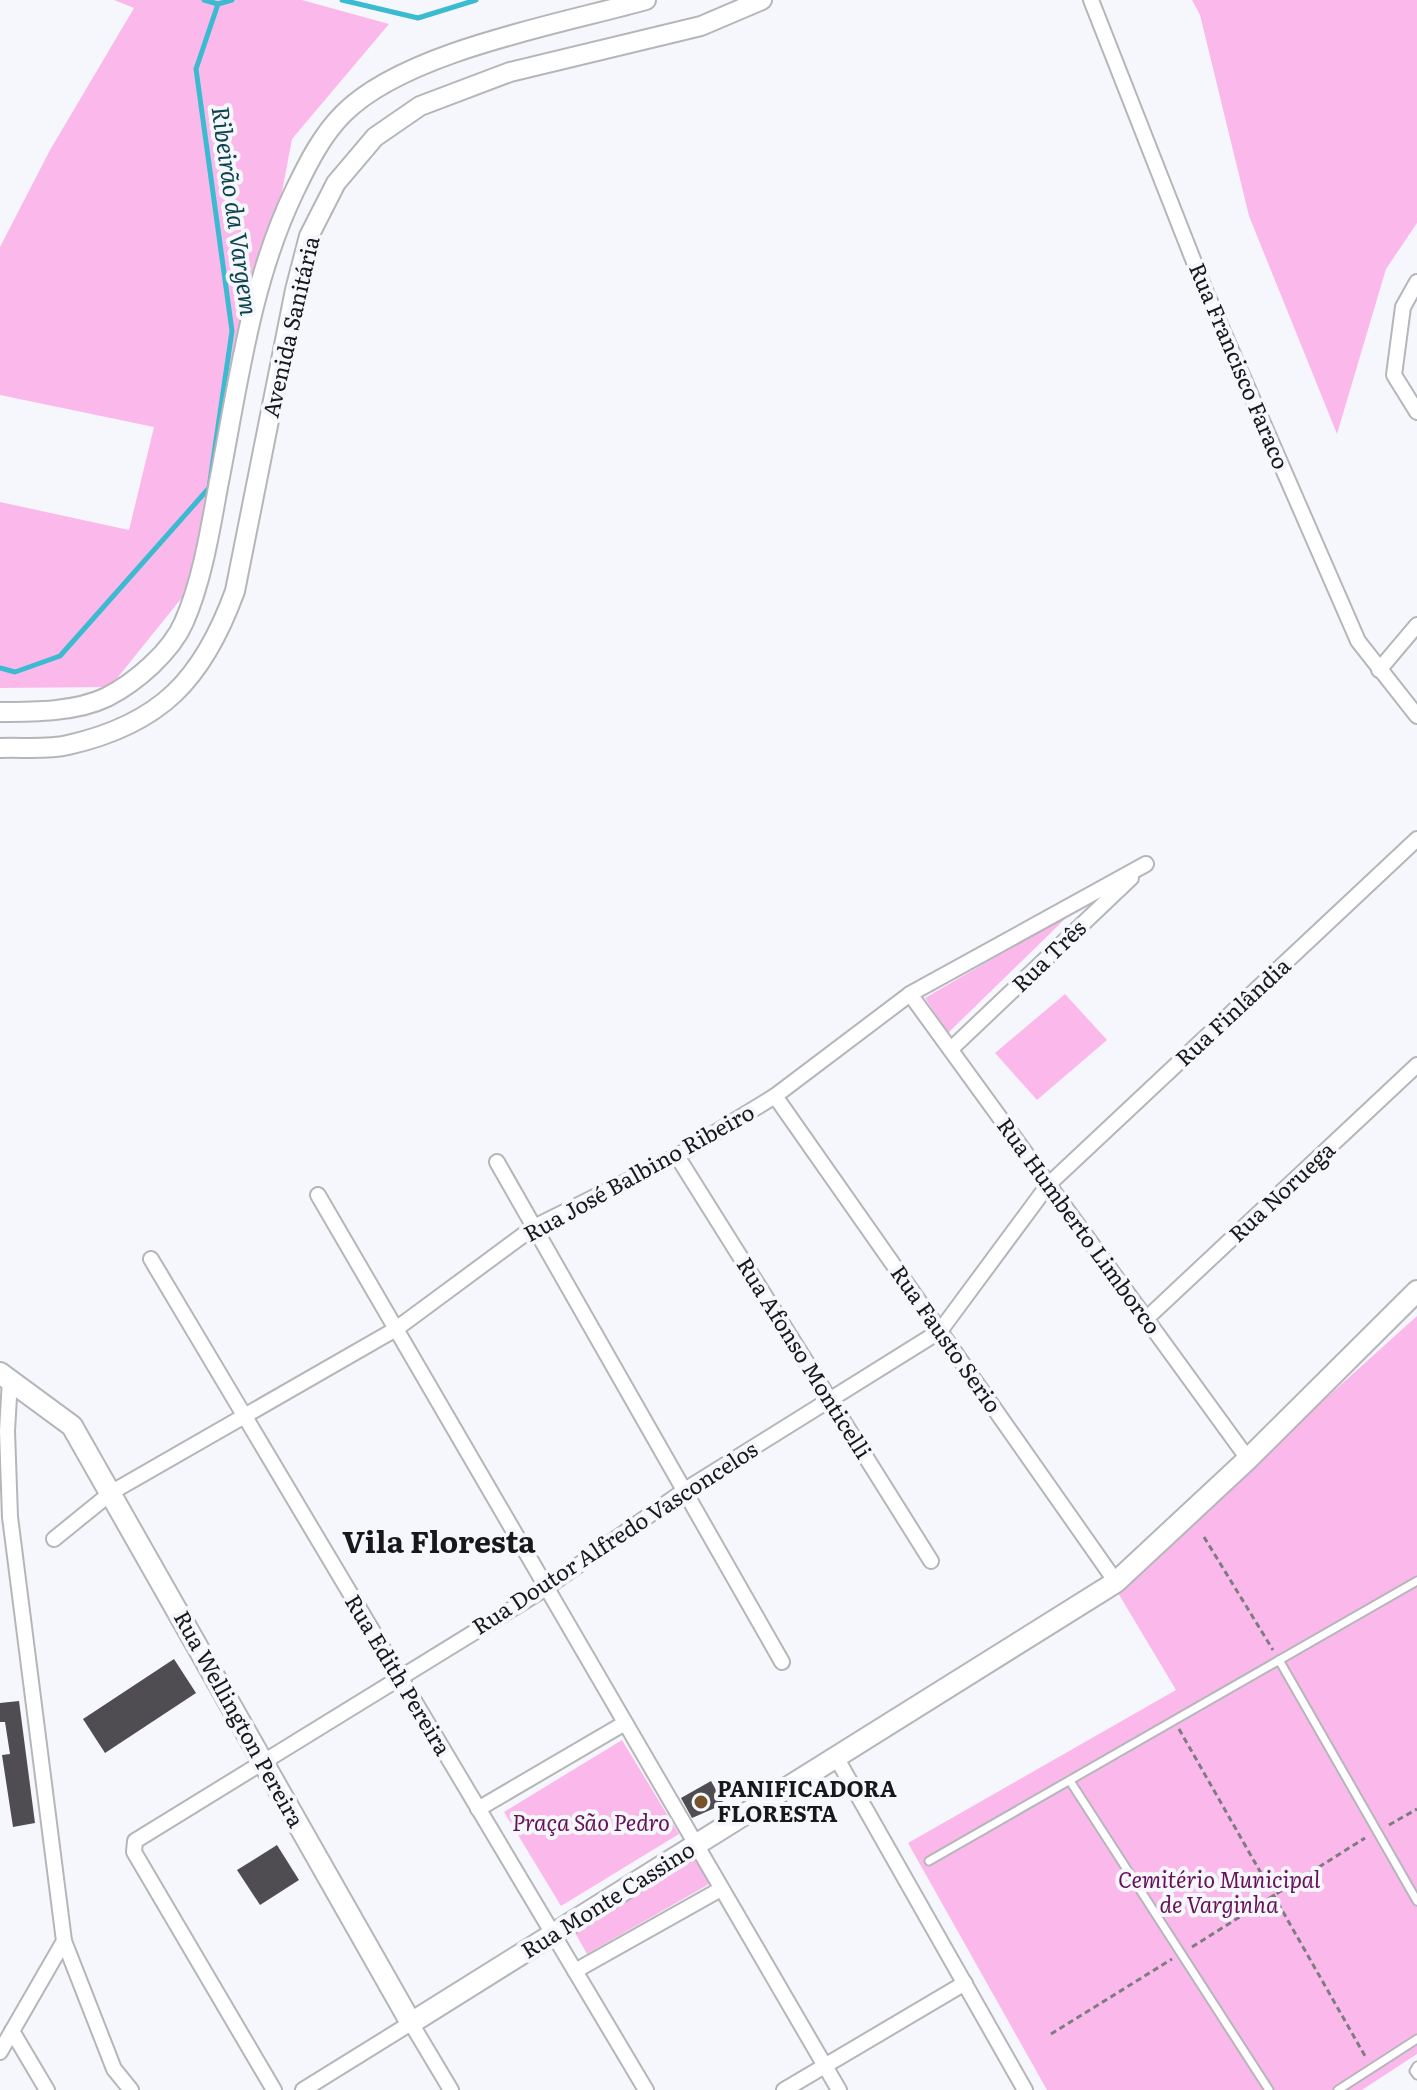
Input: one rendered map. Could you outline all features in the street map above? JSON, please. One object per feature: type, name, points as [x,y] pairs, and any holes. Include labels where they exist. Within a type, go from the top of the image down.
[{"type":"main road","name":"Rua Monte Cassino","points":[[411,2023],[1116,1582],[1248,1459],[1417,1291]]},
{"type":"main road","name":"Rua Wellington Pereira","points":[[5,1376],[72,1426],[411,2023]]},
{"type":"street","name":"Avenida Sanitária","points":[[0,712],[83,706],[108,696],[153,663],[183,623],[210,534],[254,298],[273,235],[311,155],[342,114],[371,90],[448,55],[646,0]]},
{"type":"street","name":"Avenida Sanitária","points":[[0,748],[66,746],[138,722],[192,678],[219,634],[235,591],[295,290],[309,236],[336,183],[375,137],[420,106],[510,72],[701,26],[762,0]]},
{"type":"street","name":"Rua Francisco Faraco","points":[[1091,0],[1205,290],[1358,641],[1417,716]]},
{"type":"street","points":[[1417,282],[1403,307],[1394,375],[1417,412]]},
{"type":"street","points":[[1379,670],[1417,625]]},
{"type":"street","name":"Rua Finlândia","points":[[1048,1185],[1417,839]]},
{"type":"street","name":"Rua José Balbino Ribeiro","points":[[54,1539],[112,1492],[396,1329],[534,1227],[677,1156],[775,1096],[910,994],[1146,864]]},
{"type":"street","name":"Rua Três","points":[[951,1049],[1146,864]]},
{"type":"street","name":"Rua Humberto Limborco","points":[[910,994],[1248,1459]]},
{"type":"street","name":"Rua Noruega","points":[[1146,1319],[1417,1065]]},
{"type":"street","name":"Rua Fausto Serio","points":[[775,1096],[1116,1582]]},
{"type":"street","name":"Rua Afonso Monticelli","points":[[677,1156],[931,1561]]},
{"type":"street","points":[[497,1162],[782,1662]]},
{"type":"street","name":"Rua Doutor Alfredo Vasconcelos","points":[[274,2090],[134,1852],[135,1841],[546,1588],[685,1490],[940,1331],[1048,1185]]},
{"type":"street","points":[[318,1195],[839,2090]]},
{"type":"street","name":"Rua Edith Pereira","points":[[151,1259],[646,2090]]},
{"type":"street","points":[[5,1376],[10,1517],[64,1941],[114,2069],[131,2090]]},
{"type":"street","points":[[478,1809],[625,1723]]},
{"type":"street","points":[[836,1757],[1025,2090]]},
{"type":"street","points":[[575,1971],[721,1889]]},
{"type":"street","points":[[0,2052],[64,1941]]},
{"type":"street","points":[[784,2090],[965,1983]]},
{"type":"street","name":"Rua Monte Cassino","points":[[303,2090],[411,2023]]},
{"type":"street","name":"Rua Wellington Pereira","points":[[411,2023],[451,2090]]},
{"type":"street","points":[[12,2031],[47,2090]]},
{"type":"lane","points":[[929,1861],[1417,1581]]},
{"type":"lane","points":[[1279,1660],[1417,1901]]},
{"type":"lane","points":[[1070,1781],[1269,2090]]},
{"type":"lane","points":[[1338,2090],[1417,2039]]},
{"type":"lane","points":[[1417,2066],[1417,2075]]},
{"type":"path","points":[[1204,1537],[1279,1660]]},
{"type":"path","points":[[1174,1721],[1373,2070]]},
{"type":"path","points":[[1051,2034],[1417,1809]]},
{"type":"green space","points":[[114,0],[302,0],[389,24],[292,139],[242,404],[205,569],[110,687],[0,688],[0,502],[129,530],[154,427],[0,395],[0,247],[50,150],[134,8]]},
{"type":"green space","points":[[1192,0],[1417,0],[1417,223],[1386,269],[1337,434],[1249,216],[1200,15]]},
{"type":"green space","points":[[1071,913],[948,1033],[925,998]]},
{"type":"green space","points":[[1065,994],[1107,1040],[1037,1100],[995,1053]]},
{"type":"green space","name":"Cemitério Municipal de Varginha","points":[[1417,1316],[1417,2054],[1362,2090],[1047,2090],[908,1843],[1176,1690],[1115,1588]]},
{"type":"green space","name":"Praça São Pedro","points":[[622,1740],[679,1834],[561,1906],[504,1812]]},
{"type":"green space","name":"Praça São Pedro","points":[[696,1858],[711,1883],[587,1954],[573,1929]]},
{"type":"building","points":[[174,1659],[196,1693],[105,1753],[83,1719]]},
{"type":"building","points":[[19,1701],[35,1823],[13,1827],[2,1755],[10,1754],[5,1722],[0,1722],[0,1703]]},
{"type":"building","name":"PANIFICADORA FLORESTA","points":[[711,1781],[724,1804],[692,1818],[681,1798]]},
{"type":"building","points":[[277,1845],[299,1880],[260,1905],[237,1870]]},
{"type":"waterway","points":[[204,0],[218,4]]},
{"type":"waterway","name":"Ribeirão da Vargem","points":[[0,668],[15,672],[60,656],[209,488],[232,331],[196,69],[218,4],[232,0]]},
{"type":"waterway","name":"Ribeirão da Vargem","points":[[342,0],[418,18],[476,0]]},
{"type":"place","name":"PANIFICADORA FLORESTA","points":[[701,1802]]},
{"type":"district","name":"Vila Floresta","points":[[439,1543]]}]
